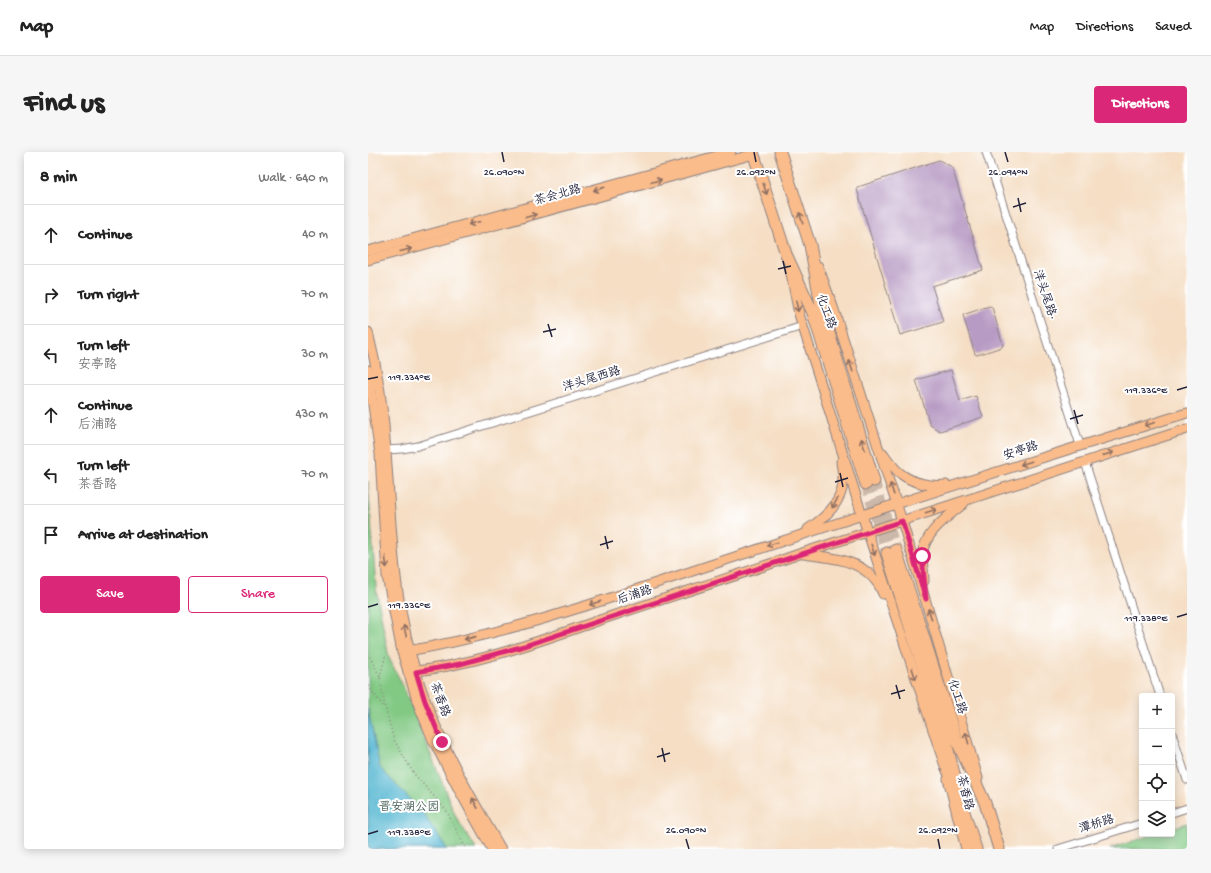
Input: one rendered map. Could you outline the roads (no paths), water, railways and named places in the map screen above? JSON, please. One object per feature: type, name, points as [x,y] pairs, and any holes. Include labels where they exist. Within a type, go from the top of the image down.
[{"type":"highway","name":"化工路","points":[[754,153],[786,254],[812,313],[870,482],[822,310],[810,245],[780,152]]},
{"type":"highway","name":"化工路","points":[[976,849],[963,809],[946,742],[892,552],[956,739],[985,803],[999,849]]},
{"type":"main road","name":"茶会北路","points":[[368,251],[731,152]]},
{"type":"main road","name":"茶会北路","points":[[368,260],[754,153]]},
{"type":"main road","points":[[810,245],[833,307],[897,504],[985,803]]},
{"type":"main road","points":[[786,254],[803,326],[867,532],[945,766],[963,809]]},
{"type":"main road","name":"茶香路","points":[[368,332],[378,385],[386,450],[394,560],[406,651]]},
{"type":"main road","name":"茶香路","points":[[368,370],[380,461],[388,576],[421,711],[459,790],[492,849]]},
{"type":"main road","name":"安亭路","points":[[862,515],[1080,445],[1187,413]]},
{"type":"main road","points":[[867,532],[1187,429]]},
{"type":"main road","points":[[796,536],[820,521],[832,509],[838,500],[843,481],[838,438]]},
{"type":"main road","points":[[876,442],[890,462],[901,474],[914,481],[938,486],[963,483]]},
{"type":"main road","points":[[926,599],[922,556],[925,544],[930,535],[938,526],[969,499]]},
{"type":"main road","name":"后浦路","points":[[406,651],[484,635],[551,617],[862,515]]},
{"type":"main road","name":"后浦路","points":[[412,672],[460,664],[524,646],[867,532]]},
{"type":"main road","points":[[802,553],[832,558],[857,565],[876,580],[893,611]]},
{"type":"main road","name":"茶香路","points":[[412,672],[442,742],[501,849]]},
{"type":"main road","name":"茶香路","points":[[945,766],[966,849]]},
{"type":"street","name":"洋头尾路·","points":[[986,152],[1080,445]]},
{"type":"street","name":"洋头尾西路","points":[[386,450],[418,446],[803,326]]},
{"type":"street","points":[[1085,462],[1159,693]]},
{"type":"street","points":[[1175,742],[1187,780]]},
{"type":"street","points":[[1175,812],[1187,808]]},
{"type":"street","name":"潭桥路","points":[[1058,849],[1139,824]]},
{"type":"water","points":[[368,709],[380,768],[423,813],[447,849],[368,849]]},
{"type":"tunnel","points":[[874,481],[896,550]]},
{"type":"tunnel","points":[[866,484],[887,553]]},
{"type":"park label","name":"晋安湖公园","points":[[409,808]]}]
